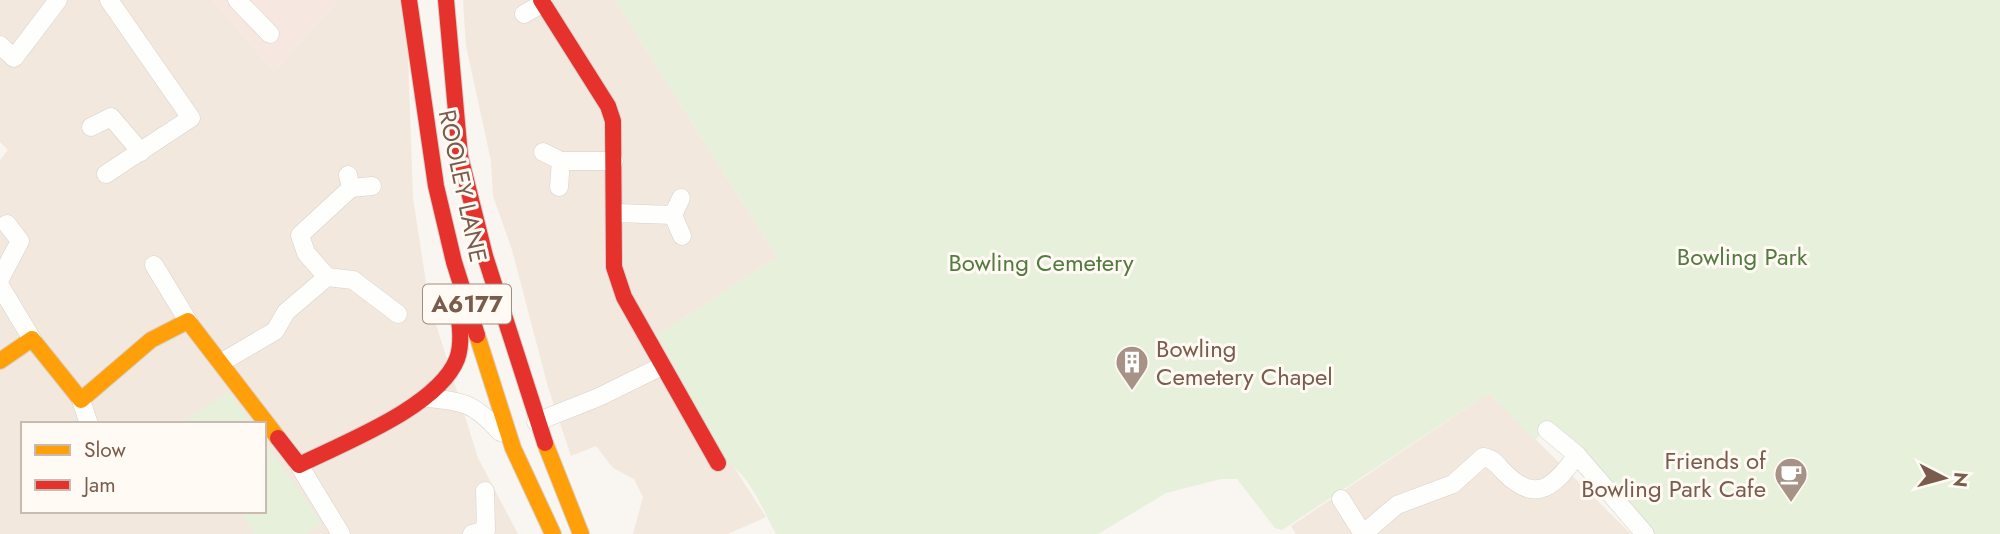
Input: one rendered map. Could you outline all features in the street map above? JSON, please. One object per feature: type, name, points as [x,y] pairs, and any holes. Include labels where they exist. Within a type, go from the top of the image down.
[{"type":"main road","name":"ROOLEY LANE","points":[[409,0],[436,186],[454,262],[513,448],[553,534]]},
{"type":"main road","name":"ROOLEY LANE","points":[[446,0],[460,156],[485,256],[536,422],[581,534]]},
{"type":"main road","points":[[542,1],[608,106],[613,121],[616,213],[614,267],[624,297],[718,463]]},
{"type":"main road","points":[[0,361],[32,340],[80,400],[151,340],[188,321],[299,465],[427,398],[446,380],[457,360],[454,262]]},
{"type":"street","points":[[0,45],[14,58],[58,0]]},
{"type":"street","points":[[106,174],[191,118],[109,0]]},
{"type":"street","points":[[237,0],[270,34]]},
{"type":"street","points":[[524,14],[542,1]]},
{"type":"street","points":[[91,127],[111,117],[141,152]]},
{"type":"street","points":[[543,152],[561,161],[614,161]]},
{"type":"street","points":[[559,187],[561,161]]},
{"type":"street","points":[[372,187],[350,181],[300,235],[306,253],[327,277],[353,280],[398,314]]},
{"type":"street","points":[[681,198],[673,215],[682,236]]},
{"type":"street","points":[[616,213],[673,215]]},
{"type":"street","points":[[0,279],[24,239],[7,225]]},
{"type":"street","points":[[154,265],[188,321]]},
{"type":"street","points":[[222,362],[275,331],[286,312],[327,277]]},
{"type":"street","points":[[0,286],[32,340]]},
{"type":"street","points":[[536,422],[599,397],[662,366]]},
{"type":"street","points":[[427,398],[463,401],[483,414],[513,448]]},
{"type":"street","points":[[80,400],[88,422]]},
{"type":"street","points":[[1547,429],[1577,456],[1645,534]]},
{"type":"street","points":[[1340,499],[1363,534],[1397,505],[1453,484],[1483,457],[1492,460],[1515,484],[1536,490],[1557,482],[1577,456]]},
{"type":"street","points":[[299,465],[339,533]]},
{"type":"street","points":[[472,534],[486,530],[485,491]]},
{"type":"shaded area","points":[[0,0],[213,0],[274,71],[338,0],[406,0],[413,198],[429,302],[478,458],[518,534],[0,534],[0,160],[8,150],[0,142]]},
{"type":"shaded area","points":[[213,0],[338,0],[274,71]]},
{"type":"shaded area","points":[[463,0],[615,0],[777,257],[658,335],[732,464],[766,517],[728,534],[633,534],[643,497],[634,479],[613,468],[596,446],[571,456],[548,387],[512,250],[493,196],[491,161],[466,46]]},
{"type":"shaded area","points":[[1489,393],[1631,534],[1296,534],[1291,526]]},
{"type":"green space","points":[[615,0],[2000,0],[2000,534],[1645,534],[1549,426],[1535,440],[1489,393],[1282,530],[1275,528],[1237,479],[1221,479],[1166,493],[1098,534],[776,534],[760,502],[739,471],[720,459],[658,335],[777,257]]},
{"type":"green space","points":[[229,391],[251,422],[184,422]]},
{"type":"green space","points":[[266,444],[322,523],[306,534],[255,534],[240,513],[266,513]]},
{"type":"traffic: slow","points":[[0,361],[32,339],[81,400],[151,340],[188,321],[266,422]]},
{"type":"traffic: slow","points":[[477,335],[513,448],[553,534]]},
{"type":"traffic: slow","points":[[266,422],[278,438]]},
{"type":"traffic: slow","points":[[545,443],[581,534]]},
{"type":"traffic: jam","points":[[409,0],[436,186],[454,262],[477,335]]},
{"type":"traffic: jam","points":[[446,0],[460,156],[485,256],[545,443]]},
{"type":"traffic: jam","points":[[541,0],[608,106],[613,121],[614,267],[624,297],[718,463]]},
{"type":"traffic: jam","points":[[278,438],[299,465],[387,422],[430,393],[447,376],[459,352],[460,327],[456,295]]},
{"type":"place","name":"Bowling Cemetery Chapel","points":[[1132,392]]},
{"type":"place","name":"Friends of Bowling Park Cafe","points":[[1791,504]]},
{"type":"park label","name":"Bowling Park","points":[[1742,256]]},
{"type":"park label","name":"Bowling Cemetery","points":[[1041,262]]}]
